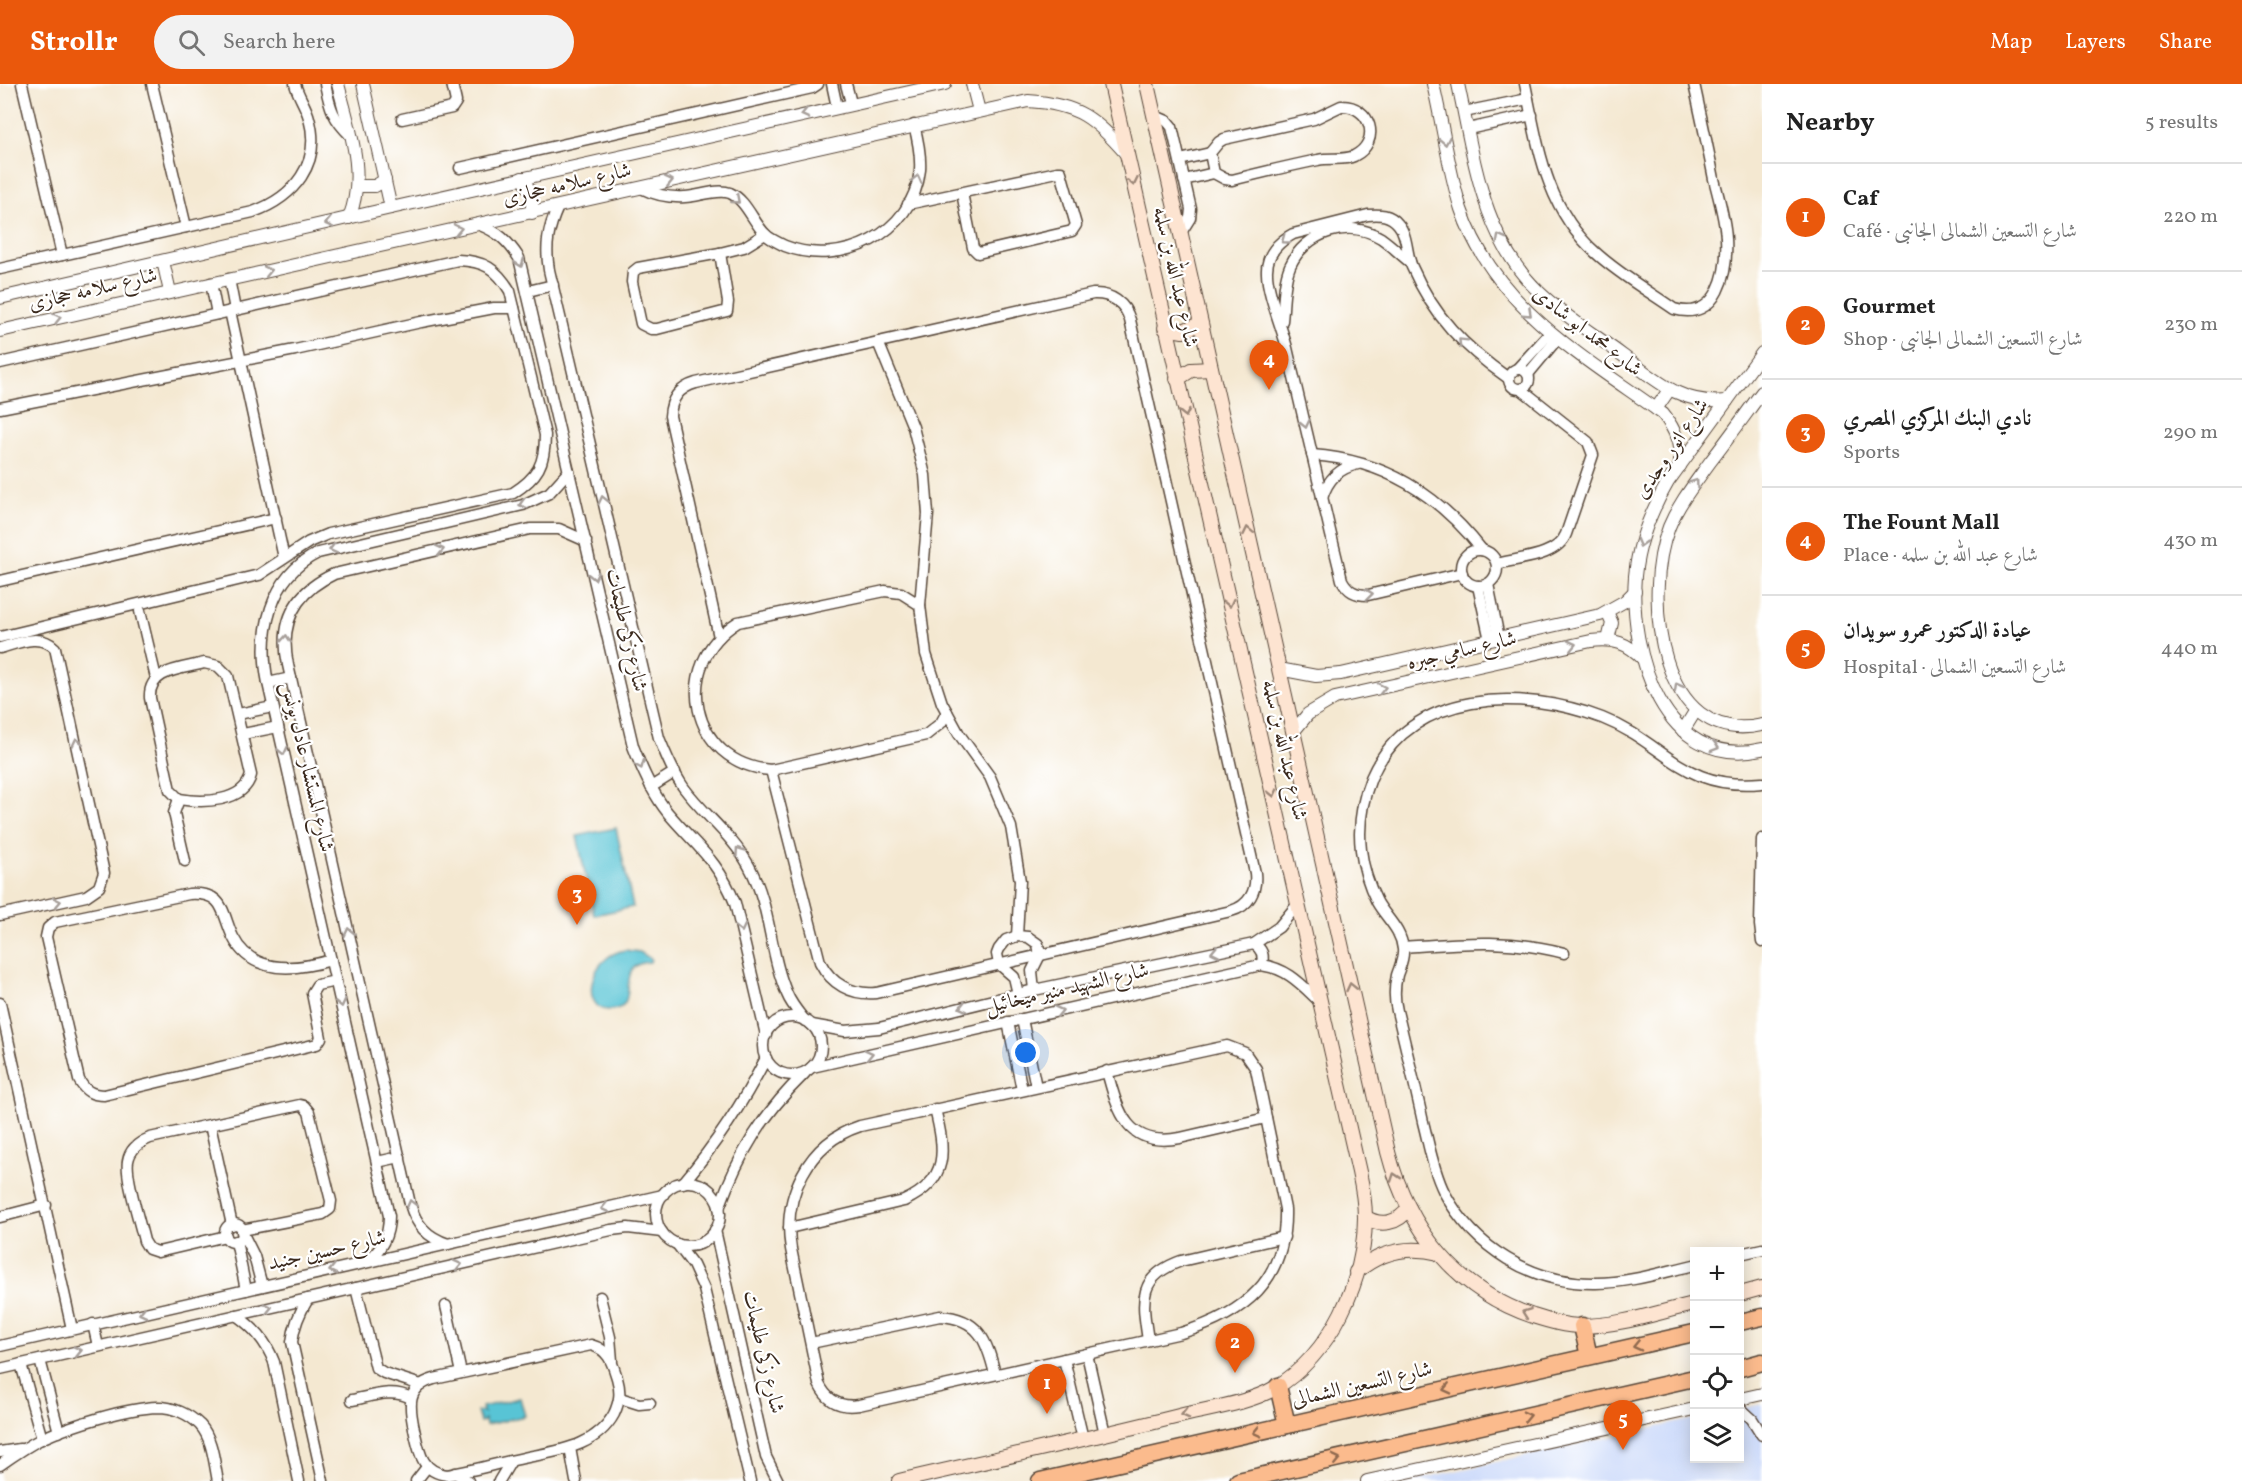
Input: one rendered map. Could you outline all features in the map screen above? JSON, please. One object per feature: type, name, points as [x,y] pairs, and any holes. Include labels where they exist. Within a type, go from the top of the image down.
[{"type":"main road","name":"شارع عبد الله بن سلمه","points":[[899,1481],[1262,1395],[1278,1386],[1310,1358],[1325,1340],[1346,1303],[1356,1272],[1365,1217],[1359,1172],[1111,84]]},
{"type":"main road","name":"شارع عبد الله بن سلمه","points":[[1147,84],[1278,669],[1294,731],[1388,1152],[1397,1182],[1409,1208],[1439,1253],[1462,1278],[1498,1301],[1555,1323],[1582,1326],[1610,1323],[1690,1305]]},
{"type":"main road","points":[[1165,328],[1183,331],[1200,324]]},
{"type":"main road","points":[[1177,379],[1191,370],[1211,369]]},
{"type":"main road","points":[[1365,1217],[1383,1224],[1398,1219],[1409,1208]]},
{"type":"main road","points":[[1356,1272],[1374,1258],[1395,1250],[1417,1249],[1439,1253]]},
{"type":"main road","points":[[1744,1292],[1762,1288]]},
{"type":"main road","points":[[1744,1321],[1762,1317]]},
{"type":"main road","points":[[1582,1326],[1589,1356]]},
{"type":"main road","name":"شارع التسعين الشمالى","points":[[1040,1481],[1690,1334]]},
{"type":"main road","points":[[1744,1367],[1762,1362]]},
{"type":"main road","points":[[1238,1481],[1690,1379]]},
{"type":"main road","points":[[1278,1386],[1287,1425]]},
{"type":"street","points":[[22,84],[62,255]]},
{"type":"street","points":[[152,84],[186,227]]},
{"type":"street","points":[[0,269],[272,206],[287,195],[300,180],[309,163],[312,132],[295,84]]},
{"type":"street","points":[[324,84],[333,116],[351,136]]},
{"type":"street","points":[[338,84],[357,164],[358,186],[349,218]]},
{"type":"street","points":[[402,119],[452,108],[456,102],[452,84]]},
{"type":"street","points":[[460,168],[812,88],[818,84]]},
{"type":"street","points":[[832,84],[837,107]]},
{"type":"street","points":[[846,84],[851,104]]},
{"type":"street","name":"شارع سلامه حجازى","points":[[0,298],[945,84]]},
{"type":"street","points":[[972,84],[979,111]]},
{"type":"street","name":"شارع محمد ابو شادى","points":[[1433,84],[1455,188],[1471,234],[1482,255],[1510,295],[1554,335],[1656,409],[1672,425],[1681,451],[1680,466]]},
{"type":"street","name":"شارع محمد ابو شادى","points":[[1458,84],[1488,211],[1495,229],[1525,277],[1552,303],[1669,390],[1689,399],[1727,401]]},
{"type":"street","points":[[1525,84],[1549,186],[1558,205],[1582,239],[1597,254],[1674,309],[1692,312],[1701,309],[1714,298],[1724,267],[1726,240],[1694,84]]},
{"type":"street","points":[[366,86],[391,208]]},
{"type":"street","points":[[1464,112],[1528,99]]},
{"type":"street","name":"شارع سلامه حجازى","points":[[0,331],[1029,101],[1052,102],[1074,109],[1094,120],[1127,155]]},
{"type":"street","points":[[1180,159],[1210,153],[1224,139],[1314,118],[1341,106],[1356,108],[1365,116],[1369,125],[1370,134],[1366,145],[1358,154],[1348,158],[1321,159],[1232,180],[1225,179],[1214,172],[1210,153]]},
{"type":"street","points":[[1153,115],[1161,117],[1173,127],[1191,209],[1190,218],[1180,234]]},
{"type":"street","points":[[1468,129],[1532,115]]},
{"type":"street","points":[[641,188],[671,198],[727,192],[736,197],[765,234],[783,245],[823,254],[844,252],[881,235],[896,221],[908,204],[920,170],[919,144],[914,125]]},
{"type":"street","points":[[908,204],[1061,172],[1076,225],[1068,232],[978,253],[974,248],[962,193]]},
{"type":"street","points":[[1184,180],[1214,172]]},
{"type":"street","points":[[522,178],[532,194],[532,213]]},
{"type":"street","points":[[358,186],[375,186],[385,180]]},
{"type":"street","name":"شارع زكى طليمات","points":[[558,207],[551,222],[546,254],[659,738],[683,786],[738,848],[749,866],[764,904],[783,983],[788,996],[808,1023]]},
{"type":"street","points":[[1462,573],[1368,595],[1352,593],[1342,580],[1267,273],[1271,254],[1277,245],[1293,234],[1368,214],[1390,217],[1404,233],[1410,262],[1419,282],[1444,323],[1478,357],[1508,378],[1512,387],[1521,389],[1588,442],[1593,455],[1561,544],[1548,552],[1497,564]]},
{"type":"street","name":"شارع زكى طليمات","points":[[480,225],[496,232],[510,243],[519,258],[633,746],[642,770],[668,813],[710,857],[730,891],[765,1035]]},
{"type":"street","points":[[1282,327],[1286,278],[1291,265],[1298,254],[1317,236],[1343,229],[1369,232],[1381,238],[1410,262]]},
{"type":"street","points":[[720,253],[728,302],[727,310],[657,329],[641,324],[632,282],[633,272],[638,268],[744,247],[765,234]]},
{"type":"street","points":[[0,363],[458,260],[474,261],[489,267],[502,277],[510,291],[545,435],[545,453],[539,469],[528,483],[513,493],[328,534],[309,542],[260,575],[0,637]]},
{"type":"street","points":[[163,261],[170,292]]},
{"type":"street","points":[[229,279],[241,360],[284,558]]},
{"type":"street","points":[[211,283],[217,314]]},
{"type":"street","points":[[528,291],[553,285]]},
{"type":"street","points":[[719,637],[670,416],[675,397],[684,387],[1093,294],[1105,294],[1125,309],[1130,320],[1253,861],[1256,887],[1250,899],[1236,909],[868,994],[844,988],[832,979],[820,962],[771,770]]},
{"type":"street","points":[[0,408],[494,308],[514,308]]},
{"type":"street","points":[[1508,378],[1512,371],[1523,371],[1554,335]]},
{"type":"street","points":[[878,342],[913,427],[925,475],[928,514],[920,605],[926,654],[935,687],[959,734],[990,777],[1011,827],[1020,881],[1017,936]]},
{"type":"street","name":"شارع انور وجدى","points":[[1762,353],[1658,499],[1649,518],[1638,555],[1635,591],[1638,637],[1643,659],[1658,700],[1670,718],[1683,731],[1702,744],[1719,750],[1738,752],[1762,749]]},
{"type":"street","points":[[530,367],[545,364]]},
{"type":"street","points":[[1521,389],[1528,384],[1523,371]]},
{"type":"street","points":[[534,385],[549,381]]},
{"type":"street","points":[[1656,409],[1669,390]]},
{"type":"street","name":"شارع انور وجدى","points":[[1762,392],[1687,493],[1669,527],[1663,546],[1657,582],[1661,632],[1672,678],[1679,692],[1696,710],[1713,722],[1728,728],[1762,724]]},
{"type":"street","points":[[1312,455],[1345,459],[1385,472],[1429,496],[1449,512],[1482,550],[1494,557],[1497,564],[1496,575],[1483,585],[1471,584],[1462,573],[1461,566],[1468,554],[1482,550]]},
{"type":"street","points":[[1322,499],[1331,478],[1340,471],[1361,464]]},
{"type":"street","name":"شارع المستشار عادل يونس","points":[[366,1262],[382,1247],[389,1227],[389,1216],[273,707],[264,664],[265,626],[271,607],[290,574],[307,558],[329,549],[530,502],[549,493],[569,471]]},
{"type":"street","points":[[0,581],[276,518]]},
{"type":"street","points":[[1649,518],[1669,527]]},
{"type":"street","name":"شارع المستشار عادل يونس","points":[[448,1244],[437,1240],[419,1225],[410,1204],[291,678],[285,640],[291,614],[299,600],[309,589],[327,577],[530,529],[559,529],[586,542]]},
{"type":"street","points":[[1483,585],[1495,639]]},
{"type":"street","name":"شارع سامي جبره","points":[[1278,669],[1316,676],[1341,674],[1607,612],[1625,601],[1635,591]]},
{"type":"street","points":[[920,605],[901,593],[877,592],[738,622],[719,637],[702,662],[697,682],[697,704],[703,726],[716,745],[734,760],[755,769],[771,770],[926,735],[941,723],[947,711]]},
{"type":"street","points":[[140,611],[156,678]]},
{"type":"street","points":[[1607,612],[1612,622],[1608,640],[1625,644],[1643,659]]},
{"type":"street","points":[[0,648],[36,639],[44,640],[55,648],[104,873],[99,887],[86,896],[0,915]]},
{"type":"street","name":"شارع سامي جبره","points":[[1294,731],[1308,714],[1335,698],[1591,641],[1608,640]]},
{"type":"street","points":[[204,663],[218,666],[228,676],[238,714],[251,775],[245,789],[212,800],[179,799],[170,790],[150,698],[150,687],[156,678],[204,663]]},
{"type":"street","points":[[1341,674],[1339,686],[1345,696]]},
{"type":"street","points":[[268,683],[291,678]]},
{"type":"street","points":[[1690,1266],[1619,1282],[1597,1284],[1564,1280],[1515,1264],[1481,1240],[1466,1225],[1435,1171],[1397,1011],[1395,986],[1403,960],[1403,947],[1398,930],[1377,902],[1366,877],[1361,850],[1362,811],[1374,772],[1390,747],[1407,730],[1431,716],[1458,705],[1491,699],[1521,700],[1563,706],[1623,728],[1672,763],[1697,776],[1723,783],[1762,783]]},
{"type":"street","points":[[238,714],[273,707]]},
{"type":"street","points":[[1683,731],[1696,710]]},
{"type":"street","points":[[243,734],[278,727]]},
{"type":"street","points":[[651,787],[675,772]]},
{"type":"street","points":[[179,799],[174,813],[185,861]]},
{"type":"street","points":[[1762,839],[1760,925],[1762,942]]},
{"type":"street","points":[[331,960],[279,969],[260,964],[244,953],[233,937],[223,907],[214,898],[202,894],[189,894],[55,922],[48,928],[46,937],[79,1080],[82,1087],[96,1095],[317,1044],[321,1038],[312,993],[316,986],[336,981]]},
{"type":"street","name":"شارع الشهيد منير ميخائيل","points":[[808,1023],[845,1031],[879,1028],[1035,990],[1254,944],[1279,927],[1298,904]]},
{"type":"street","points":[[1018,994],[1014,976],[999,964],[997,954],[1002,944],[1017,936],[1034,940],[1038,944],[1040,955],[1032,971],[1035,990]]},
{"type":"street","points":[[1403,947],[1482,941],[1537,946],[1564,953]]},
{"type":"street","points":[[1254,944],[1260,948],[1263,955],[1261,965]]},
{"type":"street","name":"شارع الشهيد منير ميخائيل","points":[[809,1070],[1261,965],[1292,975],[1320,1002]]},
{"type":"street","points":[[0,1003],[72,1329]]},
{"type":"street","points":[[719,1208],[714,1195],[709,1190],[697,1183],[683,1182],[663,1195],[656,1209],[658,1225],[662,1232],[677,1244],[696,1244],[707,1239],[716,1230],[719,1208],[744,1148],[762,1120],[783,1095],[809,1070],[817,1061],[821,1046],[820,1038],[808,1023],[794,1018],[782,1019],[765,1035],[763,1050],[766,1058],[776,1070],[783,1074],[790,1075],[809,1070]]},
{"type":"street","points":[[1022,1019],[1036,1087]]},
{"type":"street","points":[[1008,1022],[1022,1090]]},
{"type":"street","points":[[1227,1046],[1237,1048],[1252,1060],[1256,1069],[1285,1209],[1284,1237],[1277,1262],[1269,1278],[1246,1301],[1209,1323],[1181,1333],[859,1405],[843,1406],[828,1398],[819,1384],[791,1249],[789,1228],[792,1205],[799,1182],[811,1161],[827,1142],[837,1135],[860,1126],[1107,1071],[1227,1046]]},
{"type":"street","points":[[683,1182],[726,1127],[766,1058]]},
{"type":"street","points":[[1107,1071],[1121,1117],[1141,1135],[1154,1140],[1167,1141],[1266,1118]]},
{"type":"street","points":[[300,1105],[307,1108],[331,1201],[330,1209],[323,1214],[236,1233],[158,1252],[149,1249],[144,1241],[127,1169],[131,1153],[142,1141],[300,1105]]},
{"type":"street","points":[[789,1228],[895,1203],[920,1192],[935,1175],[942,1154],[943,1143],[935,1109]]},
{"type":"street","points":[[210,1125],[236,1233],[246,1290]]},
{"type":"street","points":[[377,1162],[400,1157]]},
{"type":"street","name":"شارع حسين جنيد","points":[[0,1346],[663,1195]]},
{"type":"street","points":[[0,1217],[46,1205]]},
{"type":"street","name":"شارع حسين جنيد","points":[[0,1369],[611,1230],[628,1228],[662,1232]]},
{"type":"street","name":"شارع زكى طليمات","points":[[716,1230],[766,1457],[778,1481]]},
{"type":"street","points":[[236,1233],[254,1256],[262,1286]]},
{"type":"street","points":[[1148,1340],[1142,1305],[1146,1290],[1154,1277],[1166,1267],[1180,1261],[1284,1237]]},
{"type":"street","name":"شارع زكى طليمات","points":[[677,1244],[693,1265],[704,1289],[750,1481]]},
{"type":"street","points":[[1744,1253],[1762,1249]]},
{"type":"street","points":[[356,1288],[376,1368],[379,1372],[421,1384],[460,1373],[591,1345],[600,1347],[608,1353],[620,1387],[620,1398],[617,1408],[603,1429],[594,1437],[570,1448],[440,1474],[427,1467],[419,1453],[410,1409],[411,1398],[421,1384]]},
{"type":"street","points":[[600,1297],[610,1337],[612,1361]]},
{"type":"street","points":[[308,1299],[299,1312],[292,1342],[323,1481]]},
{"type":"street","points":[[446,1305],[460,1373]]},
{"type":"street","points":[[236,1315],[260,1335],[274,1362],[299,1481]]},
{"type":"street","points":[[811,1343],[940,1316],[951,1317],[963,1320],[982,1336],[988,1347],[995,1374]]},
{"type":"street","points":[[93,1324],[98,1346]]},
{"type":"street","points":[[1086,1354],[1105,1434]]},
{"type":"street","points":[[274,1362],[295,1357]]},
{"type":"street","points":[[1064,1359],[1083,1439]]},
{"type":"street","points":[[39,1360],[59,1432]]},
{"type":"street","points":[[21,1364],[42,1439]]},
{"type":"street","points":[[352,1400],[396,1392],[411,1398]]},
{"type":"street","points":[[1744,1398],[1762,1394]]},
{"type":"street","points":[[620,1398],[639,1404],[650,1403]]},
{"type":"street","points":[[0,1465],[24,1449],[59,1432],[130,1411],[160,1407],[174,1409],[194,1420],[208,1436],[218,1481]]},
{"type":"street","points":[[1366,1481],[1690,1409]]},
{"type":"street","points":[[1742,1409],[1757,1417],[1762,1436]]},
{"type":"street","points":[[570,1448],[576,1481]]},
{"type":"street","points":[[0,1452],[24,1449]]},
{"type":"street","points":[[499,1481],[511,1461]]},
{"type":"street","points":[[416,1481],[427,1467]]},
{"type":"street","points":[[454,1473],[468,1481]]},
{"type":"shaded area","points":[[1762,1404],[1762,1481],[1409,1481],[1690,1420],[1690,1463],[1744,1463],[1744,1408]]},
{"type":"water","points":[[616,828],[633,907],[594,915],[577,836]]},
{"type":"water","points":[[625,950],[640,952],[651,959],[650,962],[639,964],[632,969],[626,1001],[621,1007],[612,1010],[602,1009],[595,1003],[592,994],[595,973],[612,955]]},
{"type":"water","points":[[520,1398],[525,1416],[486,1425],[484,1418],[484,1421],[480,1422],[477,1412],[482,1411],[484,1414],[482,1407]]},
{"type":"place","name":"The Fount Mall","points":[[1269,390]]},
{"type":"place","name":"نادي البنك المركزي المصري","points":[[577,925]]},
{"type":"place","name":"Gourmet","points":[[1235,1373]]},
{"type":"place","name":"Caf","points":[[1047,1414]]},
{"type":"place","name":"عيادة الدكتور عمرو سويدان","points":[[1623,1450]]}]
